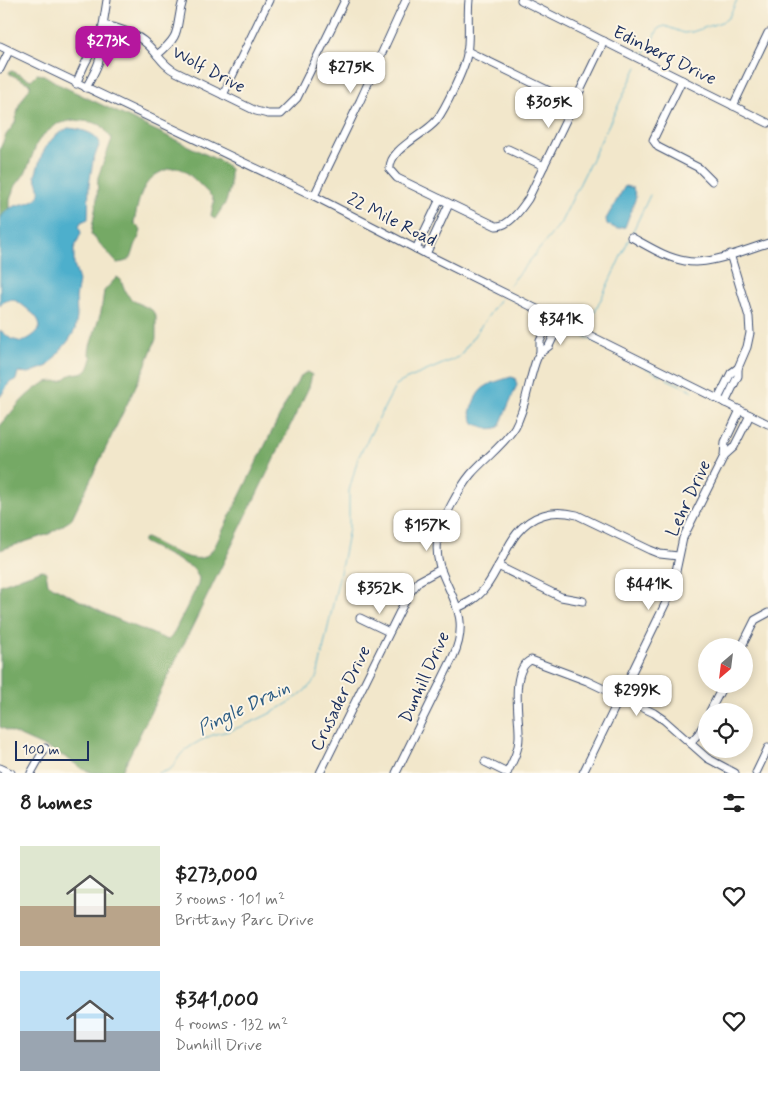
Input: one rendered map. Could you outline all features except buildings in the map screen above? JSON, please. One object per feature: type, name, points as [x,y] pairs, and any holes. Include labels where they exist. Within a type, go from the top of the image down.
[{"type":"street","points":[[86,88],[102,50],[100,44],[107,0]]},
{"type":"street","points":[[157,56],[170,44],[178,31],[183,0]]},
{"type":"street","points":[[222,95],[269,0]]},
{"type":"street","name":"Wolf Drive","points":[[103,25],[115,28],[142,40],[168,68],[256,111],[268,114],[281,114],[297,98],[345,0]]},
{"type":"street","points":[[314,196],[406,0]]},
{"type":"street","points":[[469,0],[467,51],[464,66],[438,117],[427,130],[399,151],[392,159],[390,170],[397,178],[493,225],[500,227],[508,222],[525,203],[604,42]]},
{"type":"street","name":"Edinberg Drive","points":[[521,0],[533,3],[604,42],[768,123]]},
{"type":"street","points":[[733,106],[765,46],[768,33]]},
{"type":"street","points":[[76,84],[89,57],[100,44]]},
{"type":"street","points":[[0,69],[3,49]]},
{"type":"street","name":"22 Mile Road","points":[[3,49],[314,196],[416,249],[768,424]]},
{"type":"street","points":[[467,51],[574,103]]},
{"type":"street","points":[[89,57],[98,61]]},
{"type":"street","points":[[682,80],[654,138],[654,143],[658,147],[699,168],[712,182]]},
{"type":"street","points":[[508,149],[544,166]]},
{"type":"street","points":[[416,249],[440,199]]},
{"type":"street","points":[[426,254],[449,204]]},
{"type":"street","points":[[632,238],[685,262],[703,262],[768,243]]},
{"type":"street","points":[[725,402],[738,376],[738,368],[748,347],[750,322],[730,254]]},
{"type":"street","name":"Dunhill Drive","points":[[396,773],[456,650],[461,628],[457,608],[441,568],[437,550],[440,529],[466,479],[514,428],[540,353],[540,340],[552,316]]},
{"type":"street","name":"Dunhill Drive","points":[[540,353],[549,346],[561,321]]},
{"type":"street","points":[[718,399],[731,373],[738,368]]},
{"type":"street","name":"Lehr Drive","points":[[583,773],[672,590],[676,578],[678,556],[684,538],[724,456],[725,442],[740,410]]},
{"type":"street","name":"Lehr Drive","points":[[724,456],[734,447],[750,415]]},
{"type":"street","points":[[457,608],[480,594],[491,580],[516,532],[535,518],[546,514],[565,512],[576,515],[650,550],[660,554],[678,556]]},
{"type":"street","points":[[498,566],[561,597],[584,601]]},
{"type":"street","name":"Crusader Drive","points":[[320,773],[408,595],[415,585],[429,574],[441,568]]},
{"type":"street","points":[[746,638],[755,620],[768,614]]},
{"type":"street","points":[[360,618],[389,632]]},
{"type":"street","points":[[485,762],[507,773],[516,754],[519,742],[517,686],[528,660],[534,660],[581,678],[660,716],[707,758],[735,773]]},
{"type":"street","points":[[690,743],[698,734]]},
{"type":"street","points":[[31,773],[44,748]]},
{"type":"street","points":[[756,773],[768,748]]},
{"type":"street","points":[[0,768],[11,773]]},
{"type":"green space","points":[[12,71],[31,80],[37,74],[44,75],[60,85],[222,162],[230,169],[230,187],[226,202],[215,219],[211,215],[214,202],[212,197],[183,170],[177,168],[168,169],[159,173],[147,184],[140,198],[134,223],[141,230],[132,257],[117,263],[91,234],[97,199],[98,177],[112,139],[101,125],[74,120],[57,124],[42,136],[37,143],[26,172],[14,188],[10,200],[10,208],[0,221],[0,149],[6,135],[15,123],[19,105],[30,87],[30,84],[10,74],[9,72]]},
{"type":"green space","points":[[117,277],[121,280],[126,293],[132,300],[152,310],[156,316],[156,339],[144,369],[71,520],[49,534],[0,550],[0,426],[21,402],[38,387],[47,382],[60,381],[70,375],[87,371],[92,358],[89,352],[90,346],[101,312],[104,291]]},
{"type":"green space","points":[[307,372],[312,375],[309,387],[121,773],[93,773],[82,769],[67,758],[0,727],[0,585],[42,570],[46,572],[48,584],[107,615],[168,640],[172,636],[198,585],[199,578],[193,568],[143,542],[143,539],[146,538],[191,558],[204,557],[209,554],[215,546],[293,389],[302,375]]},
{"type":"water","points":[[68,128],[82,130],[91,134],[100,143],[93,161],[89,185],[88,219],[81,222],[79,226],[81,233],[74,249],[74,264],[79,281],[76,298],[77,317],[75,330],[48,366],[29,373],[18,372],[16,380],[10,382],[0,397],[0,330],[11,339],[22,342],[36,333],[40,326],[37,318],[15,300],[3,302],[0,306],[0,220],[5,212],[12,207],[34,200],[39,196],[39,188],[35,176],[42,154],[55,136]]},
{"type":"water","points":[[625,186],[633,188],[636,197],[625,227],[617,229],[607,224],[606,219]]},
{"type":"water","points":[[511,377],[515,378],[517,385],[499,427],[490,429],[474,423],[470,413],[480,391],[489,385]]},
{"type":"waterway","name":"Pingle Drain","points":[[645,52],[659,28],[665,26],[684,33],[724,21],[729,17],[737,0]]},
{"type":"waterway","name":"Pingle Drain","points":[[509,286],[560,224],[637,67]]},
{"type":"waterway","points":[[632,233],[650,195]]},
{"type":"waterway","points":[[588,327],[629,239]]},
{"type":"waterway","name":"Pingle Drain","points":[[158,773],[171,768],[183,752],[200,741],[252,722],[277,710],[300,695],[317,677],[349,528],[349,491],[358,458],[396,385],[459,357],[501,298]]},
{"type":"waterway","points":[[584,336],[660,375]]},
{"type":"waterway","points":[[667,379],[693,391]]}]
